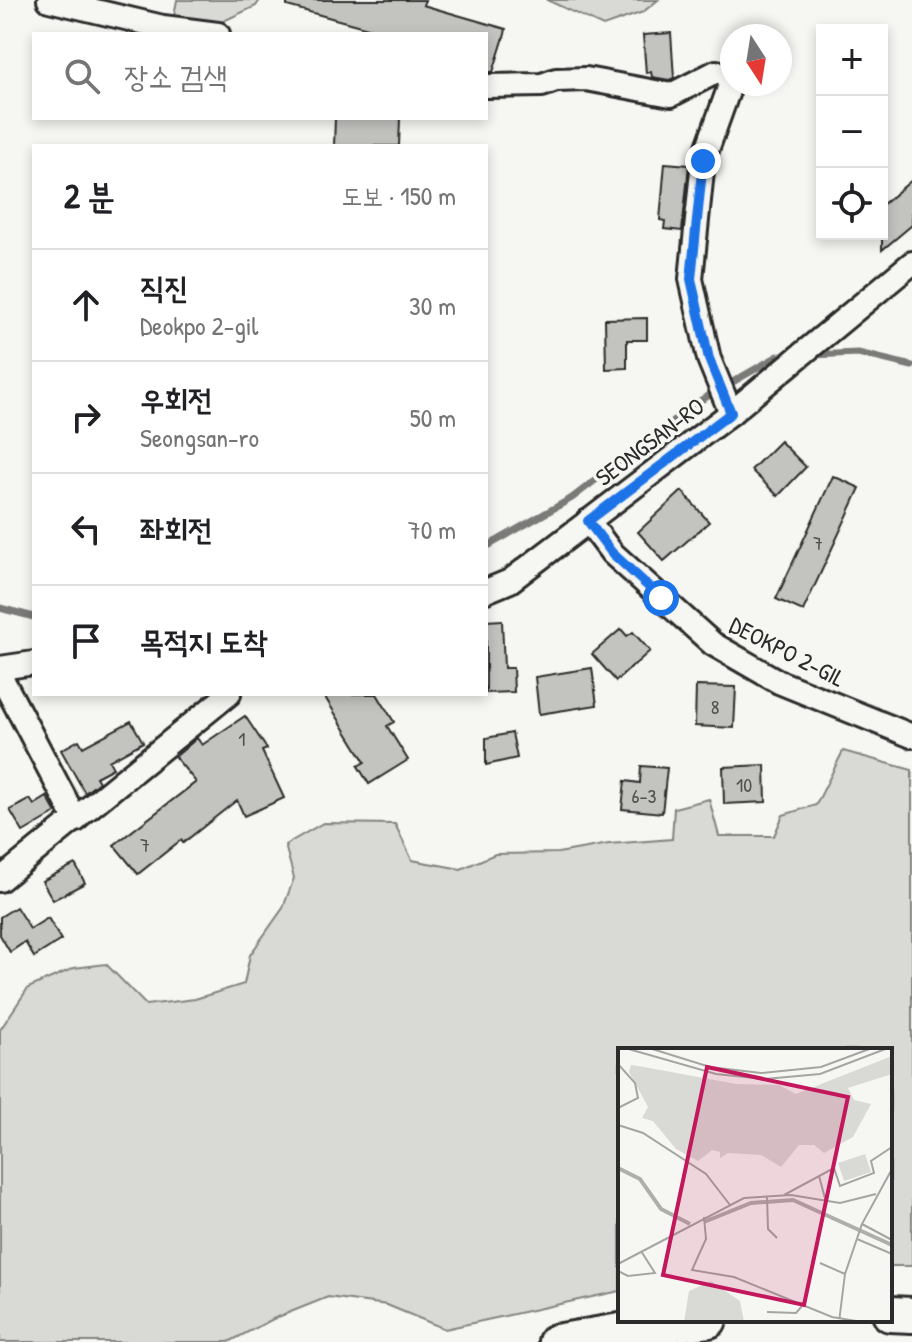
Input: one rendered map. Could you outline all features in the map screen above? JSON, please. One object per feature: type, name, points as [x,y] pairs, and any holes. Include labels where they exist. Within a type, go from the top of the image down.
[{"type":"highway","points":[[892,1314],[912,1315]]},
{"type":"highway","points":[[556,1342],[692,1322]]},
{"type":"street","points":[[49,0],[163,27],[202,32]]},
{"type":"street","points":[[488,86],[542,85],[556,80],[586,79],[671,95],[716,72],[720,74]]},
{"type":"street","points":[[726,96],[703,161],[691,279],[709,359],[731,413]]},
{"type":"street","name":"SEONGSAN-RO","points":[[488,590],[510,581],[731,413],[844,316],[912,263]]},
{"type":"street","name":"DEOKPO 2-GIL","points":[[588,521],[612,553],[713,644],[779,682],[912,736]]},
{"type":"street","points":[[0,668],[32,663]]},
{"type":"street","points":[[0,675],[76,820]]},
{"type":"street","points":[[0,880],[227,696]]},
{"type":"shaded area","points":[[177,0],[260,0],[256,6],[215,25],[173,21]]},
{"type":"shaded area","points":[[547,0],[658,0],[643,12],[603,26]]},
{"type":"shaded area","points":[[843,751],[912,770],[912,1266],[892,1266],[892,1048],[618,1048],[618,1291],[445,1329],[387,1305],[328,1297],[273,1319],[229,1342],[0,1342],[0,1030],[28,988],[74,968],[106,964],[146,1005],[195,999],[244,984],[250,955],[283,908],[294,878],[285,845],[323,823],[395,824],[412,860],[461,869],[495,854],[558,853],[609,844],[672,839],[674,808],[709,799],[719,836],[774,836],[783,815],[816,805]]},
{"type":"building","points":[[287,0],[425,0],[423,5],[506,29],[493,72],[488,72],[488,32],[383,32],[287,6]]},
{"type":"building","points":[[671,33],[674,78],[652,77],[651,72],[646,73],[643,35]]},
{"type":"building","points":[[335,120],[400,120],[399,144],[334,144]]},
{"type":"building","points":[[665,163],[689,165],[682,231],[664,229],[665,221],[660,220]]},
{"type":"building","points":[[912,180],[912,225],[882,250],[882,240],[888,240],[888,200]]},
{"type":"building","points":[[647,318],[647,340],[627,340],[627,368],[606,369],[605,319]]},
{"type":"building","points":[[780,441],[806,467],[778,496],[751,470]]},
{"type":"building","points":[[833,476],[860,488],[803,611],[776,599]]},
{"type":"building","points":[[682,491],[709,522],[664,561],[638,532]]},
{"type":"building","points":[[502,620],[504,668],[513,668],[514,692],[488,693],[488,621]]},
{"type":"building","points":[[621,629],[627,636],[633,632],[650,651],[616,681],[592,654]]},
{"type":"building","points":[[592,668],[597,705],[539,714],[535,677]]},
{"type":"building","points":[[696,686],[736,687],[734,728],[695,726]]},
{"type":"building","points":[[324,696],[378,696],[394,722],[387,726],[408,760],[369,784],[358,766],[365,762]]},
{"type":"building","points":[[245,716],[267,749],[262,751],[284,798],[244,816],[237,800],[138,874],[114,845],[196,782],[175,757],[197,738],[202,745]]},
{"type":"building","points":[[131,721],[143,742],[109,761],[113,768],[96,777],[99,782],[85,793],[61,750],[79,740],[83,747]]},
{"type":"building","points":[[512,733],[517,758],[486,765],[486,738]]},
{"type":"building","points":[[765,765],[766,802],[724,804],[723,767]]},
{"type":"building","points":[[641,766],[667,768],[662,813],[622,809],[625,781],[640,783]]},
{"type":"building","points":[[47,797],[56,813],[23,832],[10,810],[30,799],[34,805]]},
{"type":"building","points":[[75,864],[85,883],[53,900],[42,881]]},
{"type":"building","points":[[16,907],[30,929],[48,918],[61,940],[34,957],[25,942],[10,952],[0,935],[0,917]]},
{"type":"waterway","points":[[812,355],[858,353],[912,366]]},
{"type":"waterway","points":[[488,546],[572,498],[696,403],[778,356],[791,355]]},
{"type":"waterway","points":[[0,608],[32,616]]},
{"type":"route","points":[[661,598],[612,553],[588,521],[731,413],[709,359],[691,279],[703,161]]}]
